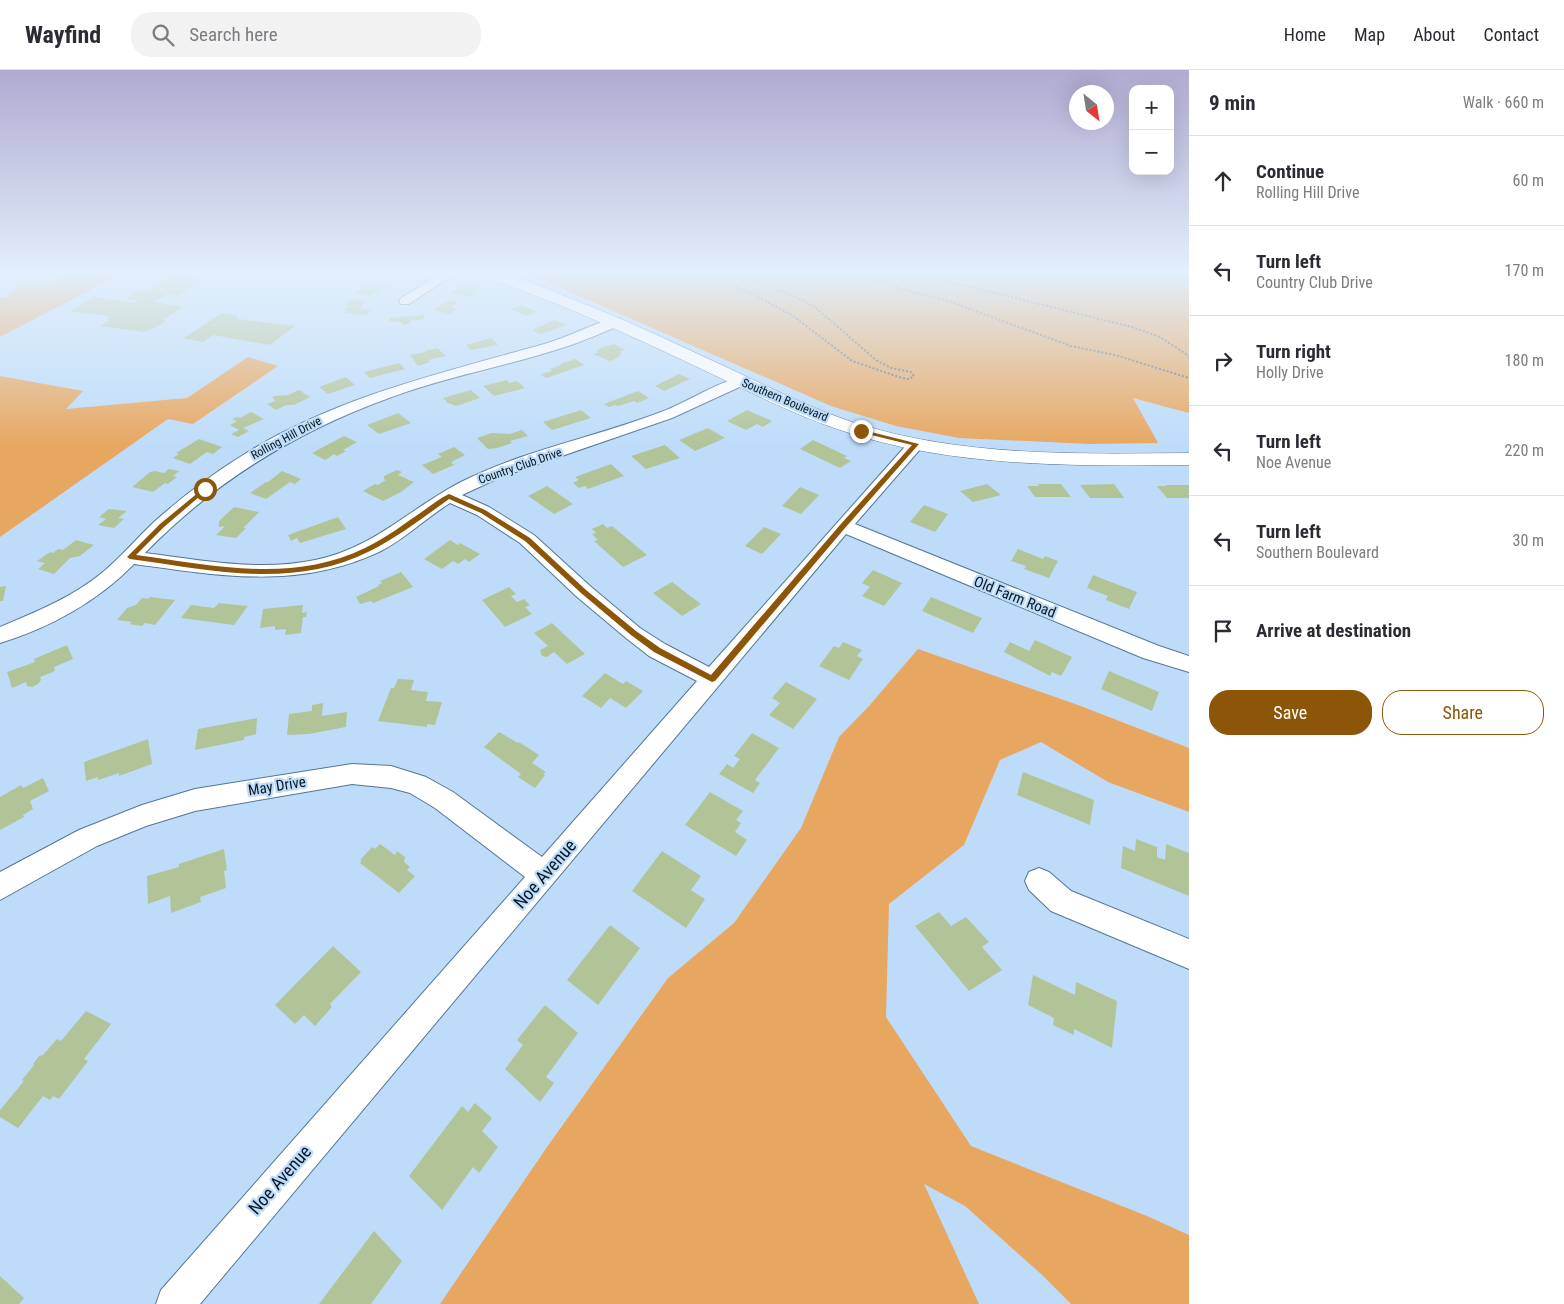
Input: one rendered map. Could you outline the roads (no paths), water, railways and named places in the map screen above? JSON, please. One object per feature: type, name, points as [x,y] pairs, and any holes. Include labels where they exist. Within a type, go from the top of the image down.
[{"type":"main road","name":"Southern Boulevard","points":[[636,332],[812,413],[861,431],[916,444],[1002,457],[1076,460],[1189,459]]},
{"type":"street","name":"Rolling Hill Drive","points":[[0,634],[47,616],[70,604],[110,577],[162,525],[205,489],[254,455],[314,423],[377,396],[563,343],[592,332]]},
{"type":"street","name":"Country Club Drive","points":[[130,557],[250,573],[291,572],[340,560],[366,550],[388,538],[471,483],[494,473],[588,444],[666,416],[741,381]]},
{"type":"street","name":"Noe Avenue","points":[[175,1304],[843,526],[916,444]]},
{"type":"street","points":[[449,496],[483,511],[519,533],[633,633],[657,650],[712,679]]},
{"type":"street","name":"Old Farm Road","points":[[843,526],[1151,652],[1189,664]]},
{"type":"street","name":"May Drive","points":[[0,887],[88,838],[142,816],[194,800],[352,774],[390,777],[417,785],[444,800],[544,875]]},
{"type":"street","points":[[1039,881],[1060,901],[1189,954]]}]
